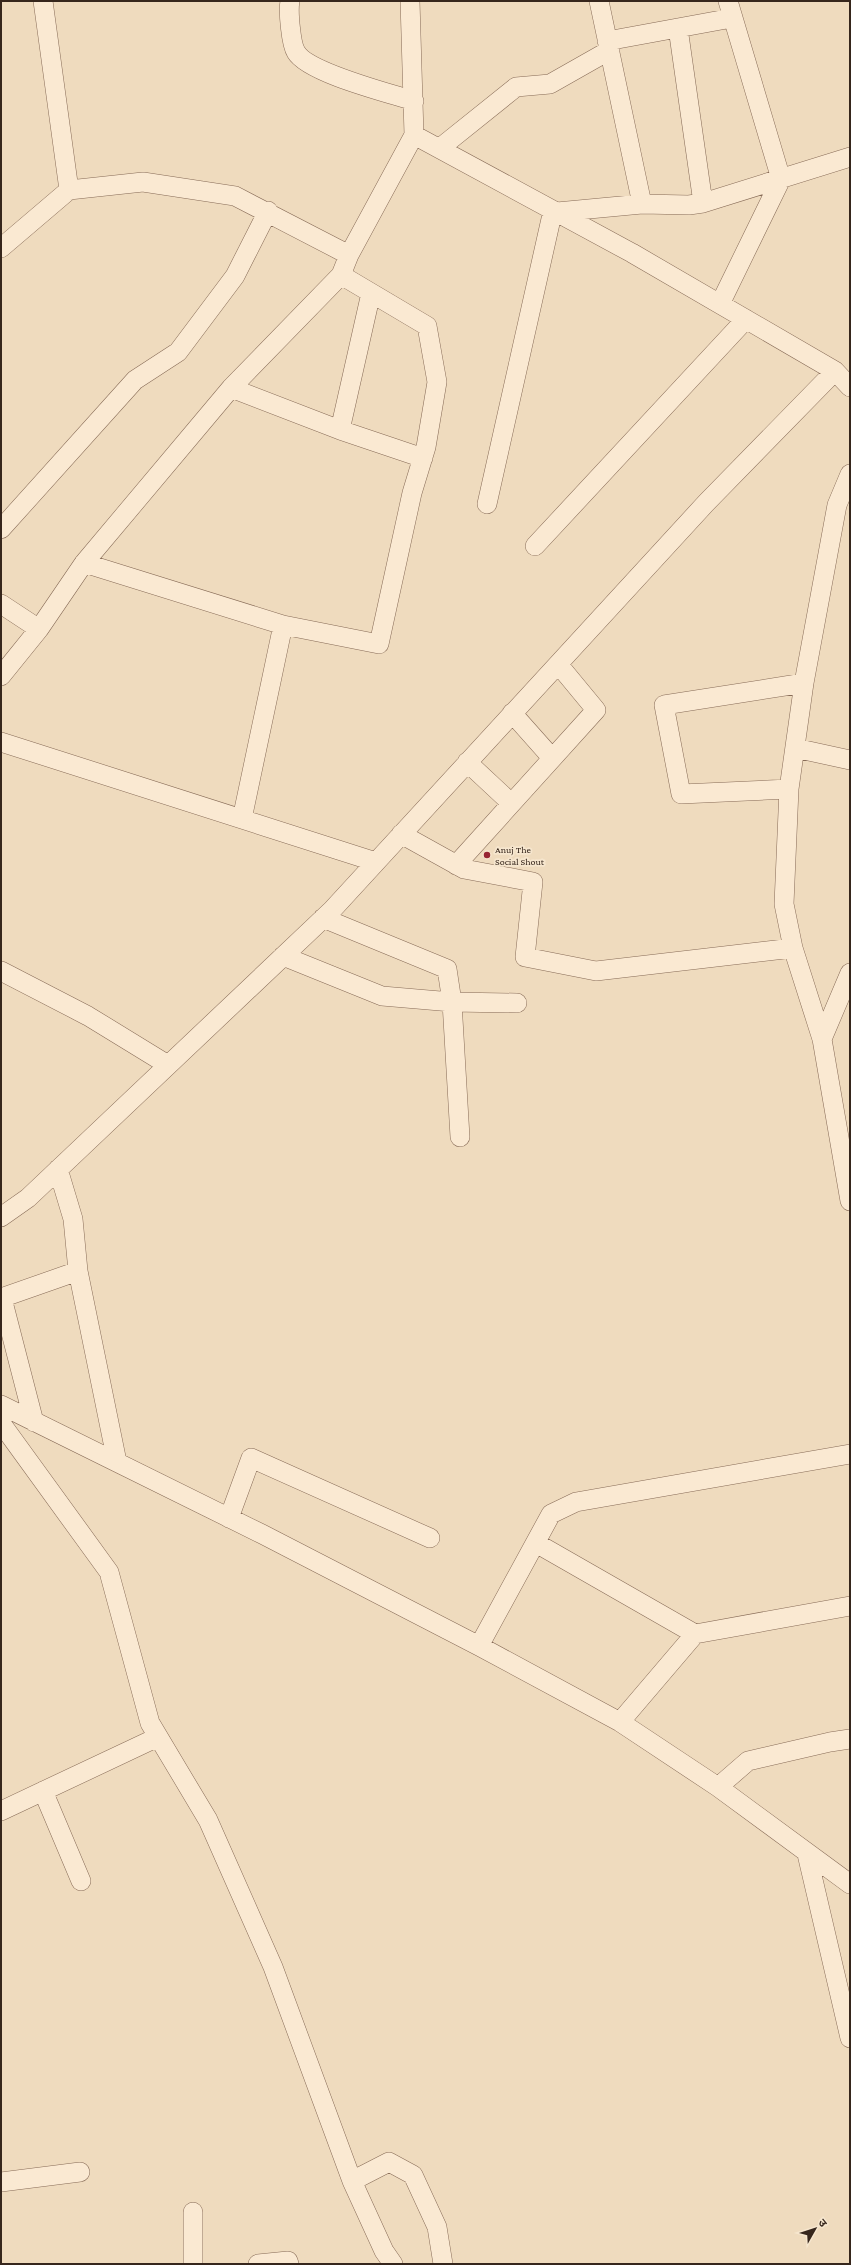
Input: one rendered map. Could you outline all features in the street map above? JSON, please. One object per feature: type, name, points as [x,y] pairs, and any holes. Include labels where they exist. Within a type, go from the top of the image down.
[{"type":"street","points":[[44,1],[69,190]]},
{"type":"street","points":[[290,1],[288,12],[296,52],[315,68],[414,101]]},
{"type":"street","points":[[1,676],[39,629],[84,563],[231,388],[341,275],[349,255],[414,135],[410,1]]},
{"type":"street","points":[[599,1],[642,204]]},
{"type":"street","points":[[440,148],[516,86],[550,84],[608,45],[678,28],[730,9],[780,179],[720,304]]},
{"type":"street","points":[[678,28],[703,203]]},
{"type":"street","points":[[414,135],[632,253],[835,371],[850,387]]},
{"type":"street","points":[[555,211],[642,204],[689,205],[703,203],[850,157]]},
{"type":"street","points":[[1,248],[69,190],[143,182],[235,196],[268,211],[349,255]]},
{"type":"street","points":[[1,529],[136,380],[178,352],[236,276],[268,211]]},
{"type":"street","points":[[487,504],[555,211]]},
{"type":"street","points":[[84,563],[283,625],[380,644],[412,492],[423,458],[437,382],[427,326],[341,275]]},
{"type":"street","points":[[340,430],[371,293]]},
{"type":"street","points":[[535,546],[746,319]]},
{"type":"street","points":[[1,1217],[28,1198],[323,918],[706,503],[835,371]]},
{"type":"street","points":[[231,388],[340,430],[423,458]]},
{"type":"street","points":[[850,474],[837,506],[804,683],[789,789],[784,904],[793,948],[822,1040],[850,1201]]},
{"type":"street","points":[[1,604],[39,629]]},
{"type":"street","points":[[242,820],[283,625]]},
{"type":"street","points":[[456,865],[596,710],[558,664]]},
{"type":"street","points":[[789,789],[681,794],[664,705],[804,683]]},
{"type":"street","points":[[512,713],[552,758]]},
{"type":"street","points":[[1,742],[376,862]]},
{"type":"street","points":[[795,748],[850,760]]},
{"type":"street","points":[[467,762],[511,803]]},
{"type":"street","points":[[401,834],[464,869],[533,882],[525,957],[596,971],[793,948]]},
{"type":"street","points":[[323,918],[447,969],[452,1002],[460,1137]]},
{"type":"street","points":[[283,956],[382,996],[452,1002],[517,1003]]},
{"type":"street","points":[[1,971],[88,1016],[168,1065]]},
{"type":"street","points":[[822,1040],[850,973]]},
{"type":"street","points":[[58,1169],[72,1219],[78,1271],[117,1462]]},
{"type":"street","points":[[34,1422],[1,1298],[78,1271]]},
{"type":"street","points":[[1,1405],[229,1518],[479,1646],[620,1722],[718,1787],[807,1854],[850,1884]]},
{"type":"street","points":[[1,1423],[109,1572],[150,1723],[208,1820],[273,1967],[352,2181],[392,2264]]},
{"type":"street","points":[[479,1646],[551,1514],[576,1502],[850,1454]]},
{"type":"street","points":[[229,1518],[251,1458],[430,1538]]},
{"type":"street","points":[[536,1543],[695,1634]]},
{"type":"street","points":[[620,1722],[695,1634],[850,1606]]},
{"type":"street","points":[[1,1811],[158,1737]]},
{"type":"street","points":[[718,1787],[748,1761],[830,1742],[850,1739]]},
{"type":"street","points":[[43,1791],[81,1881]]},
{"type":"street","points":[[807,1854],[850,2038]]},
{"type":"street","points":[[352,2181],[389,2162],[414,2175],[437,2227],[443,2264]]},
{"type":"street","points":[[1,2182],[80,2172]]},
{"type":"street","points":[[193,2212],[193,2264]]},
{"type":"street","points":[[258,2264],[288,2261],[289,2264]]},
{"type":"place","name":"Anuj The Social Shout","points":[[487,855]]}]
